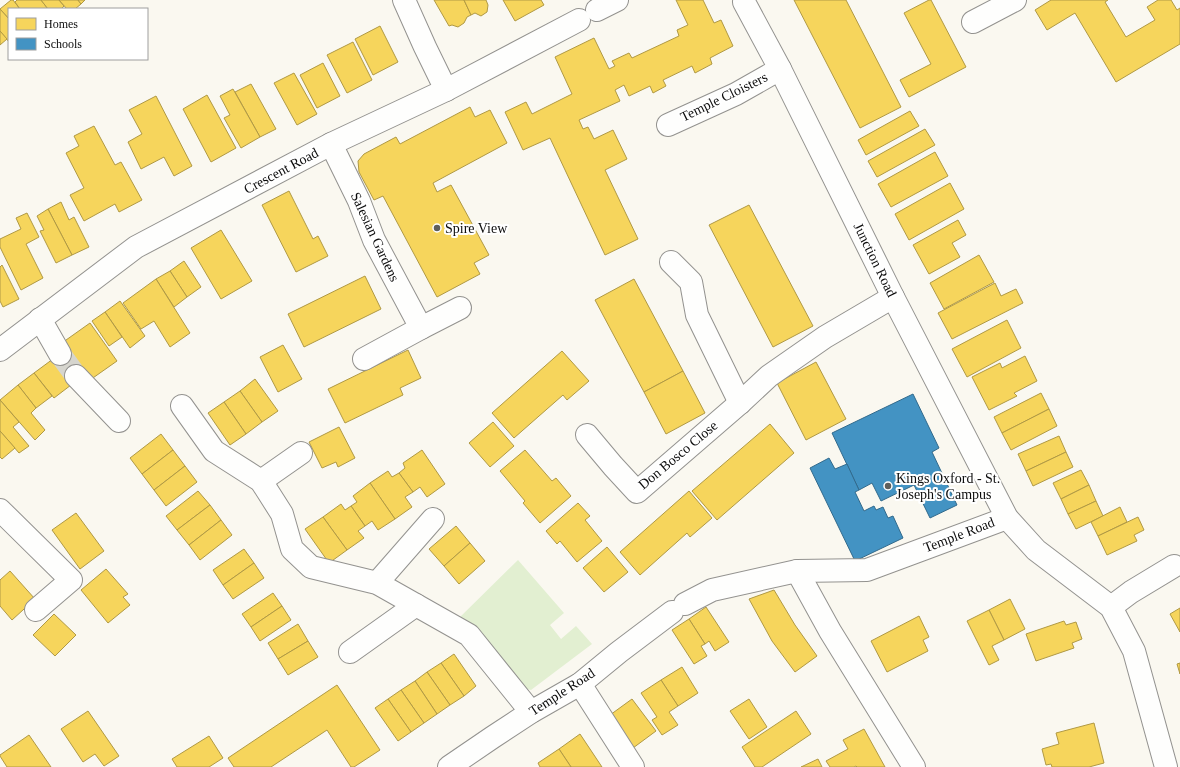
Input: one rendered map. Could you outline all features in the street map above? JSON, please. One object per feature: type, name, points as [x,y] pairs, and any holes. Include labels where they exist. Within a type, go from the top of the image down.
[{"type":"street","points":[[404,0],[446,90]]},
{"type":"street","name":"Crescent Road","points":[[0,350],[136,247],[331,144],[446,90],[617,0]]},
{"type":"street","points":[[973,22],[1015,0]]},
{"type":"street","name":"Junction Road","points":[[744,2],[780,69],[893,297],[1007,518]]},
{"type":"street","name":"Temple Cloisters","points":[[668,125],[736,94],[780,69]]},
{"type":"street","name":"Salesian Gardens","points":[[331,144],[359,201],[374,240],[421,328]]},
{"type":"street","points":[[671,262],[691,282],[697,315],[740,402]]},
{"type":"street","name":"Don Bosco Close","points":[[587,435],[637,492],[769,376],[824,337],[893,297]]},
{"type":"street","points":[[364,359],[460,308]]},
{"type":"street","points":[[40,319],[60,354]]},
{"type":"street","points":[[76,376],[119,421]]},
{"type":"street","points":[[182,406],[214,451],[261,481],[282,514],[292,549],[311,567],[377,582],[469,635],[531,712]]},
{"type":"street","points":[[261,481],[301,453]]},
{"type":"street","points":[[0,510],[71,580],[36,610]]},
{"type":"street","name":"Temple Road","points":[[449,767],[531,712],[580,684],[619,652],[678,608],[712,590],[797,571],[867,570],[1007,518],[1036,550],[1111,608],[1134,651],[1166,767]]},
{"type":"street","points":[[377,582],[433,519]]},
{"type":"street","points":[[1111,608],[1131,592],[1174,566]]},
{"type":"street","points":[[797,571],[830,631],[914,767]]},
{"type":"street","points":[[350,652],[416,605]]},
{"type":"street","points":[[580,684],[634,767]]},
{"type":"green space","points":[[518,560],[564,613],[550,625],[561,639],[576,626],[592,644],[531,690],[519,687],[457,620]]},
{"type":"building: Homes","points":[[11,0],[13,0],[19,8],[8,8],[8,18],[0,9]]},
{"type":"building: Homes","points":[[17,0],[41,0],[47,8],[19,8],[15,2]]},
{"type":"building: Homes","points":[[41,0],[59,0],[64,6],[62,8],[47,8]]},
{"type":"building: Homes","points":[[59,0],[78,0],[81,4],[76,8],[66,8]]},
{"type":"building: Homes","points":[[78,0],[85,0],[81,4]]},
{"type":"building: Homes","points":[[434,0],[464,0],[471,15],[467,17],[464,23],[458,27],[452,25],[449,26]]},
{"type":"building: Homes","points":[[464,0],[486,0],[488,5],[487,12],[481,16],[475,13],[471,15]]},
{"type":"building: Homes","points":[[503,0],[541,0],[544,5],[515,21]]},
{"type":"building: Homes","points":[[676,0],[703,0],[714,23],[721,20],[733,46],[710,58],[712,64],[695,73],[692,66],[663,80],[666,86],[653,93],[650,86],[629,96],[624,85],[615,90],[620,101],[579,120],[583,129],[588,127],[594,139],[613,130],[627,159],[605,170],[638,239],[605,255],[550,138],[523,150],[505,112],[526,102],[532,114],[572,94],[555,57],[594,38],[609,69],[615,66],[612,61],[629,53],[632,58],[679,36],[677,30],[688,25]]},
{"type":"building: Homes","points":[[794,0],[846,0],[901,107],[860,128]]},
{"type":"building: Homes","points":[[931,0],[966,67],[909,97],[900,80],[931,64],[904,13]]},
{"type":"building: Homes","points":[[1051,0],[1108,0],[1105,2],[1126,37],[1155,20],[1147,7],[1158,0],[1171,0],[1177,10],[1180,8],[1180,44],[1116,82],[1075,13],[1047,30],[1035,10]]},
{"type":"building: Homes","points":[[0,9],[8,18],[8,41],[0,31]]},
{"type":"building: Homes","points":[[380,26],[398,62],[373,75],[355,39]]},
{"type":"building: Homes","points":[[0,31],[7,39],[0,45]]},
{"type":"building: Homes","points":[[353,42],[372,80],[347,93],[327,55]]},
{"type":"building: Homes","points":[[323,63],[340,96],[317,108],[300,75]]},
{"type":"building: Homes","points":[[294,73],[317,114],[297,125],[274,83]]},
{"type":"building: Homes","points":[[251,84],[276,129],[260,137],[235,92]]},
{"type":"building: Homes","points":[[233,89],[260,137],[241,148],[224,118],[230,115],[220,96]]},
{"type":"building: Homes","points":[[207,95],[236,148],[211,162],[183,109]]},
{"type":"building: Homes","points":[[156,96],[192,166],[174,176],[164,157],[141,169],[128,142],[142,134],[129,110]]},
{"type":"building: Homes","name":"Spire View","points":[[470,107],[475,117],[490,110],[507,143],[433,183],[437,192],[451,185],[489,255],[474,263],[480,274],[437,297],[383,196],[374,200],[359,172],[358,161],[364,154],[396,137],[400,144]]},
{"type":"building: Homes","points":[[910,111],[919,126],[866,155],[858,140]]},
{"type":"building: Homes","points":[[94,126],[115,165],[121,162],[142,200],[119,212],[115,204],[84,221],[70,195],[84,188],[66,153],[79,146],[74,136]]},
{"type":"building: Homes","points":[[925,129],[935,145],[877,177],[868,161]]},
{"type":"building: Homes","points":[[935,152],[948,176],[891,207],[878,184]]},
{"type":"building: Homes","points":[[950,183],[964,209],[909,240],[895,214]]},
{"type":"building: Homes","points":[[289,191],[313,239],[318,236],[328,256],[296,272],[262,205]]},
{"type":"building: Homes","points":[[61,202],[69,220],[74,217],[89,247],[72,255],[48,209]]},
{"type":"building: Homes","points":[[749,205],[813,326],[773,347],[709,225]]},
{"type":"building: Homes","points":[[48,209],[72,255],[56,263],[40,231],[44,230],[37,216]]},
{"type":"building: Homes","points":[[27,213],[39,237],[26,244],[43,278],[21,290],[0,247],[0,239],[21,229],[16,218]]},
{"type":"building: Homes","points":[[958,220],[966,235],[952,243],[960,257],[929,274],[913,245]]},
{"type":"building: Homes","points":[[221,230],[252,281],[221,299],[191,248]]},
{"type":"building: Homes","points":[[979,255],[994,282],[944,309],[930,283]]},
{"type":"building: Homes","points":[[184,261],[201,287],[187,297],[170,271]]},
{"type":"building: Homes","points":[[2,265],[19,299],[3,307],[0,301],[0,267]]},
{"type":"building: Homes","points":[[170,271],[187,297],[174,307],[156,279]]},
{"type":"building: Homes","points":[[365,276],[381,309],[304,347],[288,314]]},
{"type":"building: Homes","points":[[156,279],[190,333],[170,347],[154,321],[141,329],[123,303]]},
{"type":"building: Homes","points":[[634,279],[683,371],[644,392],[595,300]]},
{"type":"building: Homes","points":[[995,283],[1001,296],[1016,289],[1023,303],[952,339],[938,313]]},
{"type":"building: Homes","points":[[120,301],[145,336],[130,348],[105,312]]},
{"type":"building: Homes","points":[[105,312],[122,337],[109,346],[92,321]]},
{"type":"building: Homes","points":[[1007,320],[1021,348],[967,377],[952,349]]},
{"type":"building: Homes","points":[[90,323],[117,361],[90,380],[73,378],[57,356],[59,345]]},
{"type":"building: Homes","points":[[283,345],[302,379],[278,392],[260,357]]},
{"type":"building: Homes","points":[[408,350],[421,378],[400,388],[403,395],[345,423],[328,389]]},
{"type":"building: Homes","points":[[562,351],[589,381],[567,400],[563,395],[514,438],[492,413]]},
{"type":"building: Homes","points":[[57,356],[73,378],[71,385],[54,398],[34,373]]},
{"type":"building: Homes","points":[[1025,356],[1037,381],[1014,393],[1017,396],[989,410],[972,377],[1000,363],[1002,368]]},
{"type":"building: Homes","points":[[816,362],[846,419],[806,440],[777,383]]},
{"type":"building: Homes","points":[[683,371],[705,413],[666,434],[644,392]]},
{"type":"building: Homes","points":[[34,373],[52,396],[36,408],[18,385]]},
{"type":"building: Homes","points":[[255,379],[278,411],[262,422],[240,391]]},
{"type":"building: Homes","points":[[18,385],[36,408],[31,413],[45,430],[35,440],[0,400]]},
{"type":"building: Homes","points":[[240,391],[262,422],[246,434],[224,402]]},
{"type":"building: Homes","points":[[1041,393],[1049,409],[1002,433],[994,417]]},
{"type":"building: Homes","points":[[0,400],[19,422],[13,427],[29,446],[19,453],[0,431]]},
{"type":"building: Homes","points":[[224,402],[246,434],[230,445],[208,413]]},
{"type":"building: Homes","points":[[1049,409],[1057,426],[1011,450],[1002,433]]},
{"type":"building: Homes","points":[[493,422],[514,446],[490,467],[469,443]]},
{"type":"building: Homes","points":[[770,424],[794,453],[717,520],[692,491]]},
{"type":"building: Homes","points":[[339,427],[355,458],[338,467],[336,462],[322,468],[309,442]]},
{"type":"building: Homes","points":[[0,431],[15,448],[2,459],[0,457]]},
{"type":"building: Homes","points":[[161,434],[173,450],[142,474],[130,458]]},
{"type":"building: Homes","points":[[1059,436],[1066,452],[1026,471],[1018,454]]},
{"type":"building: Homes","points":[[173,450],[185,466],[154,490],[142,474]]},
{"type":"building: Homes","points":[[422,450],[445,484],[427,497],[420,487],[413,492],[399,473],[405,468],[403,463]]},
{"type":"building: Homes","points":[[525,450],[552,481],[556,478],[571,496],[540,523],[523,503],[525,501],[500,471]]},
{"type":"building: Homes","points":[[1066,452],[1073,467],[1033,486],[1026,471]]},
{"type":"building: Homes","points":[[185,466],[197,482],[166,506],[154,490]]},
{"type":"building: Homes","points":[[1081,470],[1089,485],[1061,499],[1053,483]]},
{"type":"building: Homes","points":[[388,471],[392,477],[399,473],[413,492],[405,497],[412,507],[395,519],[370,483]]},
{"type":"building: Homes","points":[[370,483],[395,519],[378,530],[372,521],[365,526],[351,506],[357,502],[353,496]]},
{"type":"building: Homes","points":[[1089,485],[1096,501],[1068,514],[1061,499]]},
{"type":"building: Homes","points":[[198,491],[210,505],[177,530],[166,516]]},
{"type":"building: Homes","points":[[689,491],[712,518],[690,537],[687,533],[640,575],[620,552]]},
{"type":"building: Homes","points":[[1096,501],[1103,516],[1076,529],[1068,514]]},
{"type":"building: Homes","points":[[578,503],[590,516],[585,520],[602,541],[577,562],[560,541],[557,544],[546,531]]},
{"type":"building: Homes","points":[[341,504],[345,510],[351,506],[365,526],[358,531],[364,538],[347,550],[323,517]]},
{"type":"building: Homes","points":[[210,505],[221,520],[189,545],[177,530]]},
{"type":"building: Homes","points":[[1120,507],[1127,522],[1098,536],[1091,522]]},
{"type":"building: Homes","points":[[76,513],[104,551],[80,569],[52,530]]},
{"type":"building: Homes","points":[[323,517],[347,550],[329,563],[305,529]]},
{"type":"building: Homes","points":[[1138,517],[1144,530],[1134,535],[1137,541],[1107,555],[1098,536]]},
{"type":"building: Homes","points":[[221,520],[232,535],[200,560],[189,545]]},
{"type":"building: Homes","points":[[456,526],[470,543],[444,566],[429,549]]},
{"type":"building: Homes","points":[[470,543],[485,561],[459,584],[444,566]]},
{"type":"building: Homes","points":[[607,547],[628,572],[604,592],[583,568]]},
{"type":"building: Homes","points":[[244,549],[254,563],[223,585],[213,570]]},
{"type":"building: Homes","points":[[254,563],[264,578],[233,599],[223,585]]},
{"type":"building: Homes","points":[[106,569],[128,594],[123,597],[130,605],[108,623],[81,590]]},
{"type":"building: Homes","points":[[10,571],[35,599],[12,620],[0,606],[0,580]]},
{"type":"building: Homes","points":[[774,590],[795,625],[817,656],[795,672],[772,641],[749,599]]},
{"type":"building: Homes","points":[[273,593],[282,606],[251,627],[242,614]]},
{"type":"building: Homes","points":[[1010,599],[1025,629],[1004,640],[989,610]]},
{"type":"building: Homes","points":[[282,606],[291,620],[260,641],[251,627]]},
{"type":"building: Homes","points":[[706,607],[729,642],[715,651],[709,641],[705,644],[689,619]]},
{"type":"building: Homes","points":[[1180,608],[1180,632],[1170,614]]},
{"type":"building: Homes","points":[[989,610],[1004,640],[992,646],[999,660],[989,665],[967,621]]},
{"type":"building: Homes","points":[[54,614],[76,635],[55,656],[33,635]]},
{"type":"building: Homes","points":[[919,616],[929,637],[923,640],[928,651],[887,672],[871,641]]},
{"type":"building: Homes","points":[[689,619],[705,644],[701,646],[707,656],[694,664],[672,630]]},
{"type":"building: Homes","points":[[1064,621],[1066,625],[1076,622],[1082,639],[1072,643],[1074,648],[1036,661],[1026,634]]},
{"type":"building: Homes","points":[[298,624],[308,641],[278,659],[268,643]]},
{"type":"building: Homes","points":[[308,641],[318,657],[288,675],[278,659]]},
{"type":"building: Homes","points":[[454,654],[476,686],[464,696],[441,663]]},
{"type":"building: Homes","points":[[441,663],[464,696],[450,705],[427,672]]},
{"type":"building: Homes","points":[[1180,663],[1180,674],[1177,664]]},
{"type":"building: Homes","points":[[682,667],[698,693],[678,706],[661,680]]},
{"type":"building: Homes","points":[[427,672],[450,705],[437,714],[415,681]]},
{"type":"building: Homes","points":[[661,680],[678,706],[669,712],[678,725],[662,735],[652,720],[657,717],[641,693]]},
{"type":"building: Homes","points":[[415,681],[437,714],[424,723],[401,690]]},
{"type":"building: Homes","points":[[337,685],[380,750],[354,767],[351,767],[327,730],[271,767],[234,767],[228,758]]},
{"type":"building: Homes","points":[[401,690],[424,723],[411,732],[388,699]]},
{"type":"building: Homes","points":[[388,699],[411,732],[398,741],[375,708]]},
{"type":"building: Homes","points":[[632,699],[656,731],[633,748],[610,715]]},
{"type":"building: Homes","points":[[749,699],[767,727],[749,739],[730,711]]},
{"type":"building: Homes","points":[[88,711],[119,756],[104,766],[95,754],[83,762],[61,729]]},
{"type":"building: Homes","points":[[796,711],[811,734],[762,767],[755,767],[742,747]]},
{"type":"building: Homes","points":[[1094,723],[1104,763],[1089,767],[1052,767],[1051,764],[1046,765],[1042,749],[1059,744],[1056,733]]},
{"type":"building: Homes","points":[[864,729],[885,767],[830,767],[826,761],[848,749],[843,740]]},
{"type":"building: Homes","points":[[580,734],[602,767],[571,767],[559,749]]},
{"type":"building: Homes","points":[[29,735],[51,767],[7,767],[0,755]]},
{"type":"building: Homes","points":[[209,736],[223,758],[209,767],[177,767],[172,759]]},
{"type":"building: Homes","points":[[559,749],[571,767],[540,767],[538,763]]},
{"type":"building: Homes","points":[[818,759],[822,767],[801,767]]},
{"type":"building: Schools","points":[[913,394],[939,448],[932,452],[957,505],[930,518],[914,485],[881,501],[872,483],[859,490],[832,433]]},
{"type":"building: Schools","points":[[829,458],[835,469],[847,464],[859,490],[855,492],[864,511],[874,506],[876,510],[883,507],[888,518],[893,516],[903,538],[855,561],[810,468]]},
{"type":"tunnel","points":[[60,354],[76,376]]},
{"type":"place","name":"Spire View","points":[[437,228]]},
{"type":"place","name":"Kings Oxford - St. Joseph's Campus","points":[[888,486]]}]
